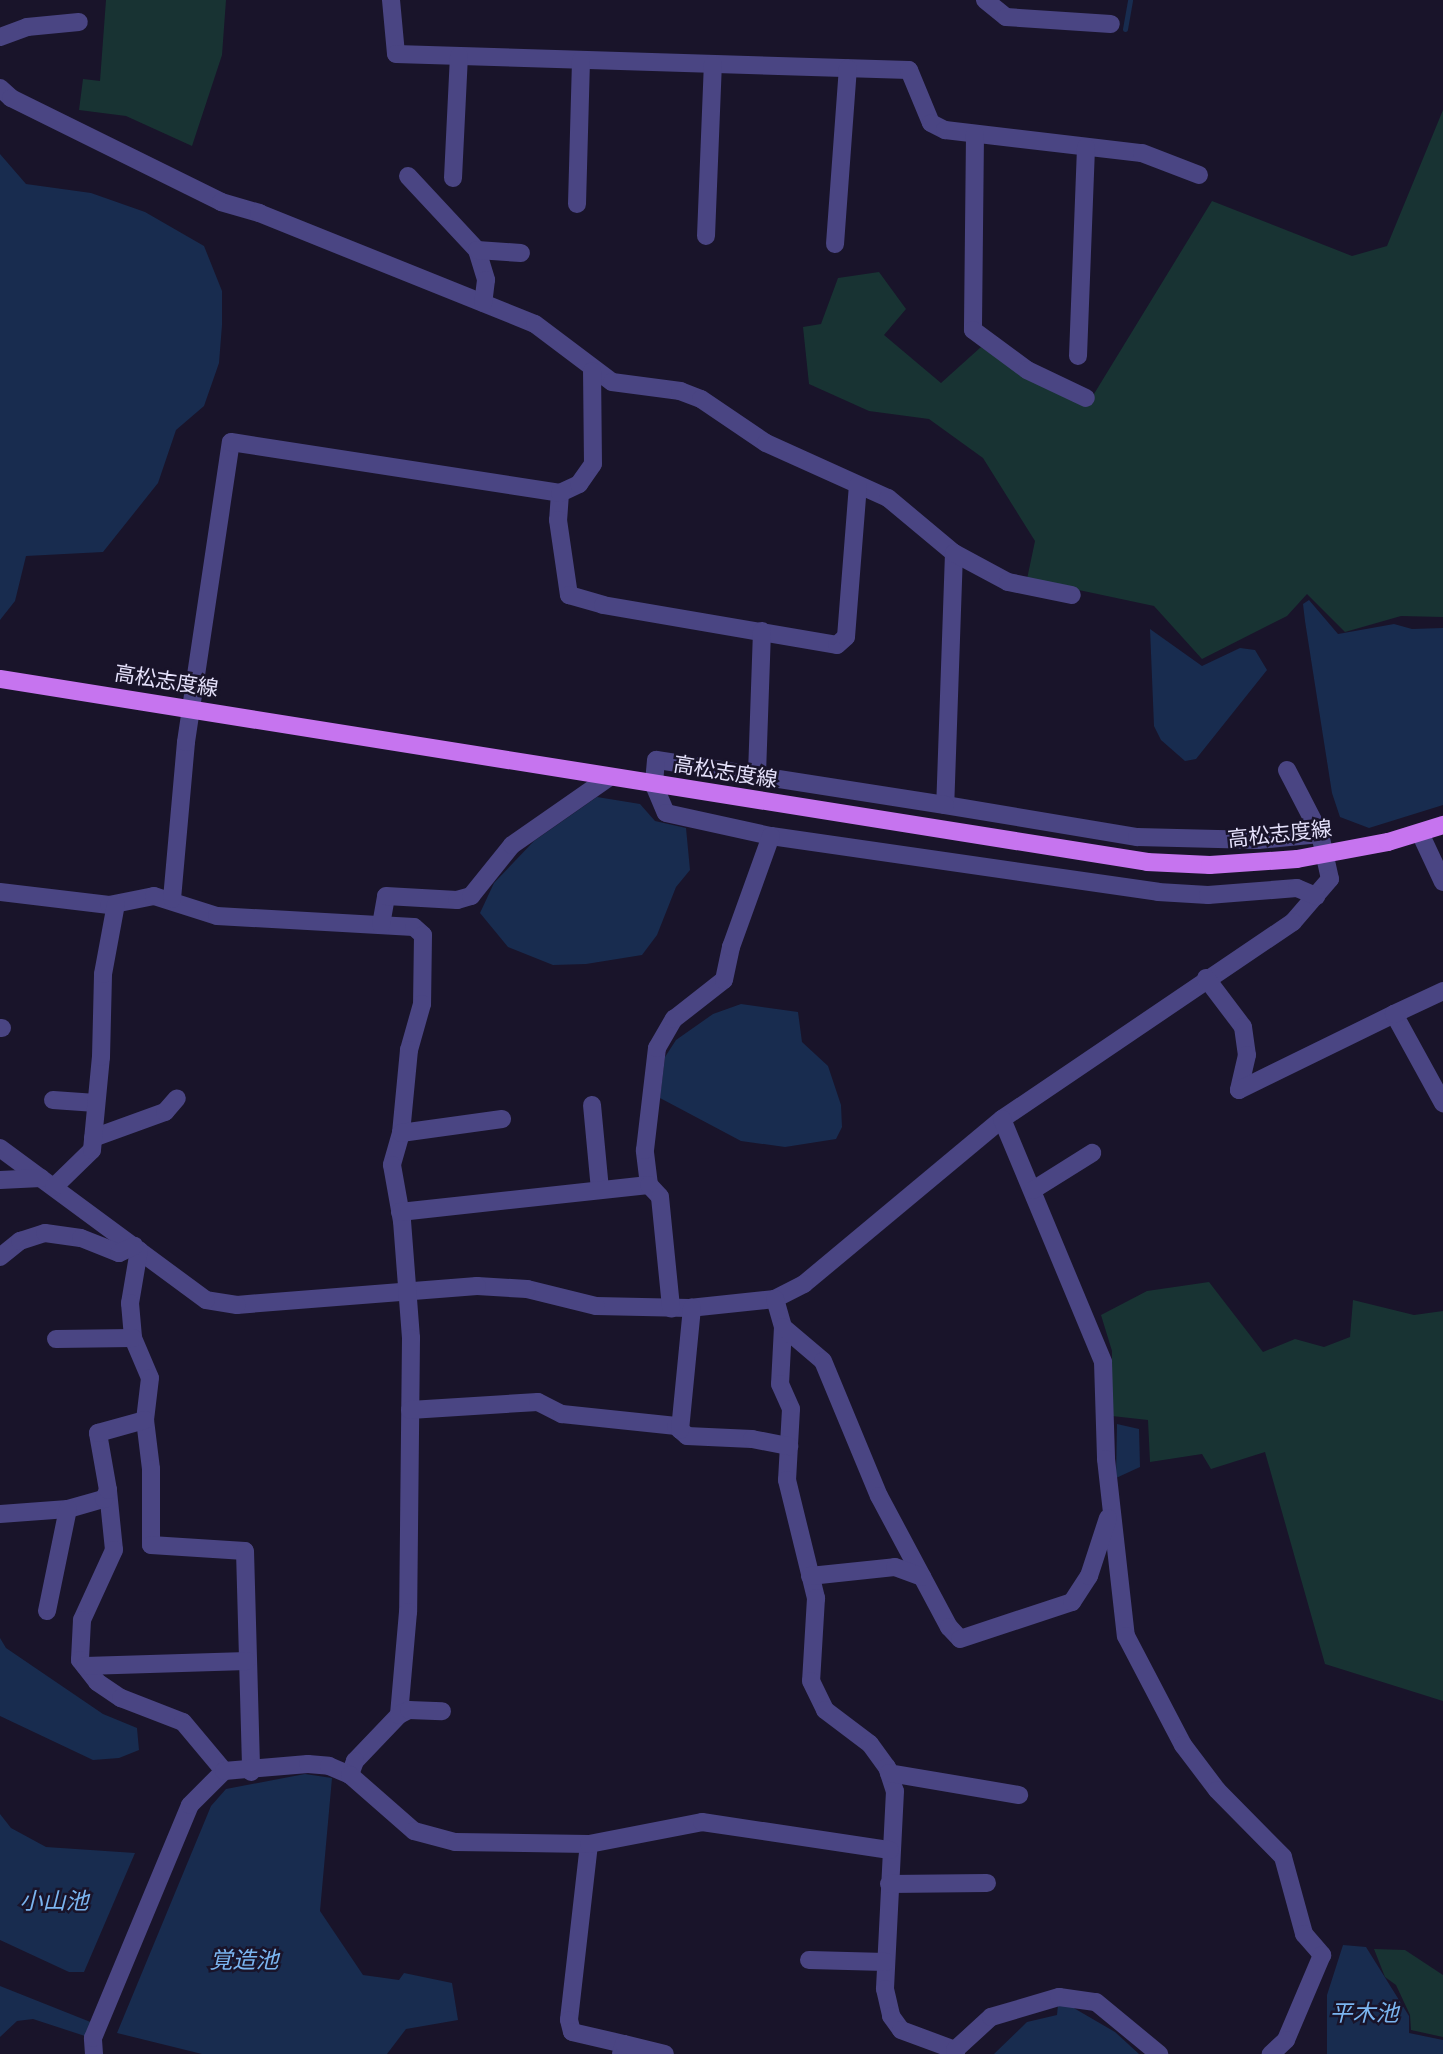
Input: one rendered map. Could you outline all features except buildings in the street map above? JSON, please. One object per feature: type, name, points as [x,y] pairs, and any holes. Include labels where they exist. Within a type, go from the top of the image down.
[{"type":"main road","name":"高松志度線","points":[[0,679],[1147,862],[1254,864],[1326,855],[1443,825]]},
{"type":"street","points":[[391,0],[396,54],[909,70],[932,123],[945,130],[1142,153],[1199,175]]},
{"type":"street","points":[[985,0],[1006,17],[1111,24]]},
{"type":"street","points":[[0,37],[27,27],[79,22]]},
{"type":"street","points":[[453,178],[458,56]]},
{"type":"street","points":[[577,204],[581,60]]},
{"type":"street","points":[[706,236],[713,64]]},
{"type":"street","points":[[835,244],[848,68]]},
{"type":"street","points":[[0,88],[11,98],[221,202],[259,213],[535,324],[612,383],[680,391],[701,399],[766,443],[888,498],[954,553],[1008,582],[1072,595]]},
{"type":"street","points":[[975,134],[973,330],[1027,370],[1086,398]]},
{"type":"street","points":[[1078,356],[1086,147]]},
{"type":"street","points":[[408,176],[477,250],[486,280],[483,303]]},
{"type":"street","points":[[477,250],[521,253]]},
{"type":"street","points":[[172,900],[192,710],[231,442],[560,493],[579,484],[593,464],[592,370]]},
{"type":"street","points":[[560,493],[558,520],[569,595],[603,605],[836,645],[846,637],[858,485]]},
{"type":"street","points":[[945,805],[954,553]]},
{"type":"street","points":[[757,774],[762,631]]},
{"type":"street","points":[[1316,896],[1297,888],[1208,895],[1158,892],[771,836],[666,813],[654,785],[656,760],[757,774],[1137,837],[1258,840],[1320,834]]},
{"type":"street","points":[[0,1148],[205,1300],[237,1305],[409,1290],[527,1289],[596,1306],[692,1308],[775,1299],[804,1284],[1002,1119],[1206,978],[1293,922],[1330,879],[1320,834],[1287,769]]},
{"type":"street","points":[[381,925],[386,896],[457,900],[471,897],[512,845],[608,778]]},
{"type":"street","points":[[1420,833],[1443,881]]},
{"type":"street","points":[[671,1308],[660,1197],[649,1185],[645,1150],[657,1048],[674,1020],[724,980],[731,947],[771,836]]},
{"type":"street","points":[[0,892],[116,904],[154,896],[217,916],[414,927],[423,935],[425,948],[422,1004],[409,1050],[401,1133],[392,1165],[409,1290],[408,1612],[399,1715]]},
{"type":"street","points":[[0,1180],[48,1182],[92,1150],[103,974],[108,926],[116,904]]},
{"type":"street","points":[[1206,978],[1243,1027],[1247,1055],[1239,1090],[1443,991]]},
{"type":"street","points":[[1394,1014],[1443,1103]]},
{"type":"street","points":[[93,1138],[165,1112],[177,1098]]},
{"type":"street","points":[[53,1100],[96,1103]]},
{"type":"street","points":[[592,1104],[600,1190]]},
{"type":"street","points":[[401,1133],[502,1119]]},
{"type":"street","points":[[1002,1119],[1103,1362],[1111,1510],[1126,1636],[1183,1745],[1217,1790],[1283,1857],[1304,1934],[1322,1955],[1286,2040],[1271,2054]]},
{"type":"street","points":[[1033,1190],[1092,1153]]},
{"type":"street","points":[[400,1212],[649,1185]]},
{"type":"street","points":[[0,1257],[20,1241],[45,1233],[81,1238],[119,1253],[136,1248]]},
{"type":"street","points":[[136,1248],[130,1303],[133,1338],[150,1378],[145,1420],[151,1469],[151,1545],[245,1550],[251,1772]]},
{"type":"street","points":[[775,1299],[783,1327],[780,1384],[791,1409],[787,1480],[816,1598],[811,1681],[816,1699],[844,1727],[870,1744],[889,1773],[895,1791],[884,1989],[891,2016],[901,2030],[956,2052],[991,2017],[1059,1997],[1096,2002],[1159,2054]]},
{"type":"street","points":[[680,1430],[692,1308]]},
{"type":"street","points":[[783,1327],[823,1361],[879,1496],[922,1577],[960,1639],[984,1634],[1072,1602],[1089,1576],[1111,1510]]},
{"type":"street","points":[[55,1339],[133,1338]]},
{"type":"street","points":[[410,1410],[538,1402],[562,1414],[680,1430],[687,1436],[752,1439],[789,1446]]},
{"type":"street","points":[[145,1420],[98,1433],[114,1550],[82,1620],[78,1649],[85,1666],[97,1682],[121,1698],[183,1722],[224,1771]]},
{"type":"street","points":[[0,1514],[68,1509],[104,1499],[108,1491]]},
{"type":"street","points":[[47,1611],[68,1509]]},
{"type":"street","points":[[810,1576],[895,1567],[922,1577]]},
{"type":"street","points":[[85,1666],[247,1661]]},
{"type":"street","points":[[349,1775],[355,1761],[399,1715],[409,1710],[442,1711]]},
{"type":"street","points":[[94,2054],[93,2038],[190,1805],[224,1771],[251,1772],[308,1764],[349,1775],[414,1831],[455,1842],[589,1844],[702,1822],[890,1850]]},
{"type":"street","points":[[889,1773],[1019,1795]]},
{"type":"street","points":[[589,1844],[569,2020],[572,2032],[622,2049],[665,2054]]},
{"type":"street","points":[[889,1884],[987,1883]]},
{"type":"street","points":[[809,1960],[886,1962]]},
{"type":"green space","points":[[106,0],[226,0],[222,55],[192,146],[126,116],[79,110],[83,79],[100,81]]},
{"type":"green space","points":[[1443,110],[1443,617],[1401,616],[1345,632],[1307,594],[1287,616],[1202,659],[1154,606],[1027,579],[1035,541],[983,458],[929,419],[869,411],[809,384],[803,327],[821,324],[838,278],[879,272],[906,309],[884,335],[941,383],[981,347],[1018,372],[1086,407],[1212,201],[1352,256],[1387,246]]},
{"type":"green space","points":[[1209,1282],[1263,1352],[1295,1339],[1324,1347],[1350,1337],[1353,1300],[1414,1315],[1443,1311],[1443,1701],[1325,1664],[1265,1452],[1211,1469],[1202,1454],[1150,1462],[1148,1420],[1112,1416],[1112,1351],[1101,1315],[1147,1291]]},
{"type":"green space","points":[[1374,1949],[1405,1950],[1443,1975],[1443,2037],[1411,2030],[1410,2015],[1396,1985],[1385,1977]]},
{"type":"water","points":[[0,154],[26,184],[91,193],[145,212],[204,246],[222,291],[222,325],[219,363],[204,406],[176,430],[158,483],[103,552],[26,556],[15,601],[0,620]]},
{"type":"water","points":[[1309,600],[1338,634],[1394,624],[1412,629],[1443,628],[1443,805],[1369,828],[1340,817],[1332,793],[1305,621],[1303,604]]},
{"type":"water","points":[[1150,629],[1202,666],[1240,648],[1255,650],[1267,670],[1196,759],[1185,761],[1161,740],[1154,726]]},
{"type":"water","points":[[597,797],[640,804],[655,821],[686,828],[690,870],[676,887],[657,935],[642,955],[586,964],[553,965],[508,947],[480,913],[494,883],[534,841]]},
{"type":"water","points":[[741,1004],[798,1012],[802,1042],[828,1066],[841,1105],[842,1127],[836,1139],[785,1147],[741,1141],[660,1098],[665,1057],[676,1040],[713,1014]]},
{"type":"water","points":[[1117,1424],[1139,1429],[1140,1467],[1116,1478]]},
{"type":"water","points":[[0,1638],[6,1648],[103,1714],[137,1728],[139,1750],[119,1758],[93,1760],[0,1716]]},
{"type":"water","name":"覚造池","points":[[305,1774],[332,1778],[320,1911],[363,1975],[399,1980],[404,1973],[452,1983],[458,2020],[406,2029],[387,2054],[202,2054],[117,2033],[211,1806],[226,1789]]},
{"type":"water","name":"小山池","points":[[0,1814],[11,1828],[46,1847],[135,1853],[84,1972],[69,1972],[0,1940]]},
{"type":"water","name":"平木池","points":[[1343,1945],[1366,1947],[1409,2016],[1409,2033],[1443,2040],[1443,2054],[1327,2054],[1327,1995]]},
{"type":"water","points":[[0,1986],[93,2023],[88,2037],[33,2019],[17,2021],[0,2037]]},
{"type":"water","points":[[1058,2005],[1072,2007],[1115,2032],[1139,2054],[994,2054],[1027,2022],[1057,2015]]},
{"type":"waterway","points":[[1125,29],[1130,0]]}]
